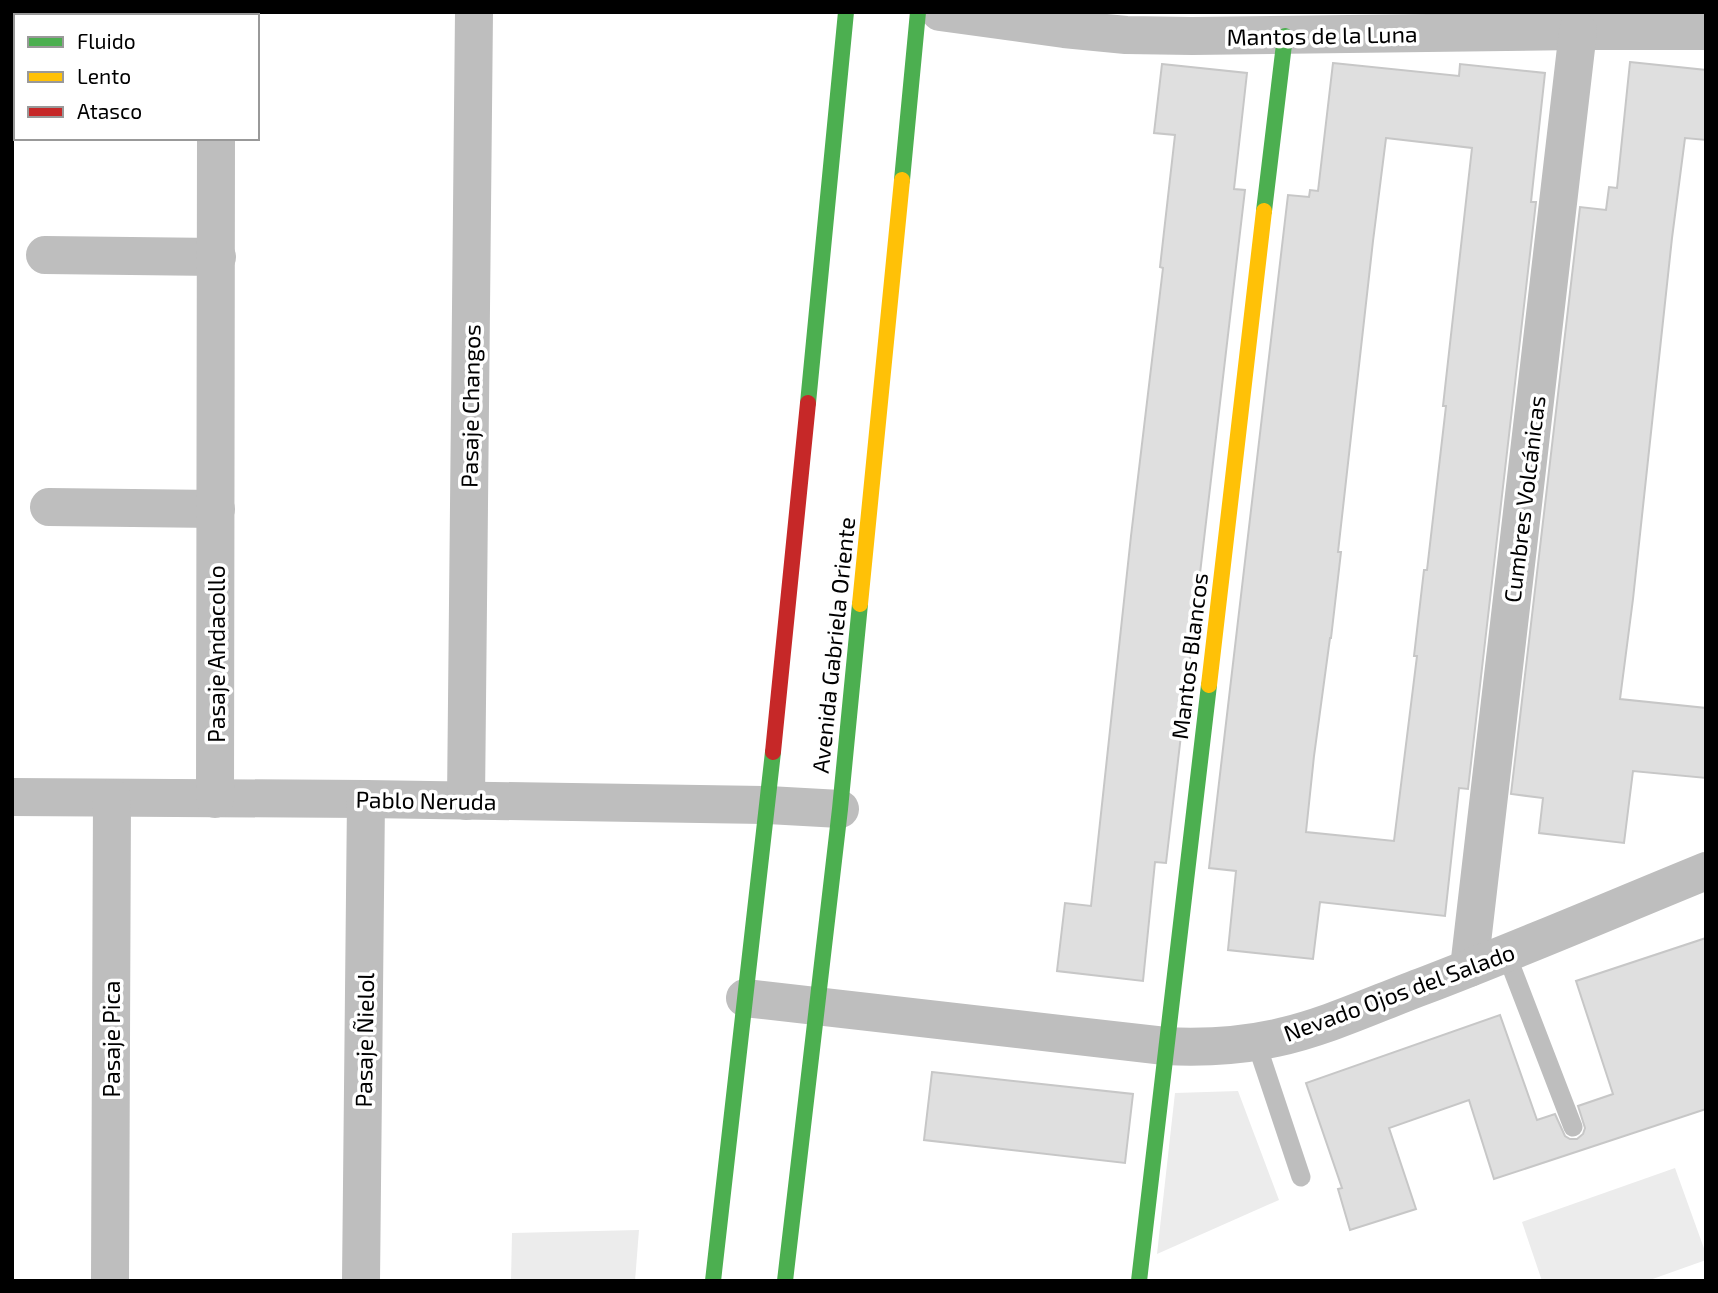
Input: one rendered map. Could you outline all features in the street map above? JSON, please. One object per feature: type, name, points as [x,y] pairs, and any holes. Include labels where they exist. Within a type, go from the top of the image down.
[{"type":"main road","points":[[713,1281],[768,805],[846,12]]},
{"type":"main road","name":"Avenida Gabriela Oriente","points":[[785,1281],[840,808],[918,12]]},
{"type":"main road","name":"Mantos Blancos","points":[[1139,1281],[1285,36]]},
{"type":"street","name":"Pasaje Changos","points":[[466,801],[474,12]]},
{"type":"street","name":"Mantos de la Luna","points":[[940,12],[1126,35],[1706,31]]},
{"type":"street","name":"Cumbres Volcánicas","points":[[1469,968],[1578,31]]},
{"type":"street","name":"Pasaje Andacollo","points":[[215,799],[216,140]]},
{"type":"street","points":[[45,255],[217,257]]},
{"type":"street","points":[[48,507],[216,509]]},
{"type":"street","name":"Pablo Neruda","points":[[12,797],[366,799],[840,808]]},
{"type":"street","name":"Pasaje Pica","points":[[110,1281],[112,798]]},
{"type":"street","name":"Pasaje Ñielol","points":[[362,1281],[366,799]]},
{"type":"street","name":"Nevado Ojos del Salado","points":[[745,998],[1165,1046],[1200,1048],[1256,1042],[1322,1024],[1469,968],[1706,871]]},
{"type":"lane","points":[[1506,953],[1573,1127]]},
{"type":"lane","points":[[1256,1042],[1301,1177]]},
{"type":"shaded area","points":[[1238,1091],[1279,1200],[1157,1254],[1175,1093]]},
{"type":"shaded area","points":[[1675,1168],[1706,1260],[1647,1281],[1542,1281],[1522,1222]]},
{"type":"shaded area","points":[[639,1230],[635,1281],[511,1281],[512,1233]]},
{"type":"building","points":[[1630,62],[1706,70],[1706,140],[1685,138],[1620,699],[1706,708],[1706,778],[1633,771],[1624,843],[1539,833],[1543,798],[1511,794],[1580,207],[1606,210],[1609,187],[1617,188]]},
{"type":"building","points":[[1333,63],[1459,76],[1460,64],[1545,73],[1531,202],[1536,202],[1468,789],[1459,788],[1445,916],[1320,902],[1313,959],[1228,950],[1236,871],[1209,868],[1288,195],[1309,197],[1310,190],[1318,191]],"holes":[[[1386,138],[1472,148],[1443,406],[1446,406],[1427,570],[1424,570],[1414,656],[1417,656],[1394,841],[1306,832],[1341,552],[1338,552]]]},
{"type":"building","points":[[1162,64],[1247,73],[1234,189],[1245,190],[1166,863],[1155,862],[1143,981],[1057,971],[1065,903],[1091,906],[1163,268],[1160,267],[1175,135],[1154,133]]},
{"type":"building","points":[[1706,938],[1706,1109],[1494,1179],[1469,1100],[1389,1128],[1416,1209],[1350,1230],[1338,1189],[1342,1188],[1306,1083],[1500,1015],[1537,1120],[1555,1114],[1565,1136],[1577,1139],[1585,1128],[1578,1106],[1613,1094],[1576,981]]},
{"type":"building","points":[[932,1072],[1133,1094],[1125,1163],[924,1140]]},
{"type":"traffic: fast","points":[[808,403],[846,12]]},
{"type":"traffic: fast","points":[[902,180],[918,12]]},
{"type":"traffic: fast","points":[[1264,211],[1285,36]]},
{"type":"traffic: fast","points":[[785,1281],[840,809],[860,604]]},
{"type":"traffic: fast","points":[[1139,1281],[1209,685]]},
{"type":"traffic: fast","points":[[713,1281],[773,752]]},
{"type":"traffic: slow","points":[[860,604],[902,180]]},
{"type":"traffic: slow","points":[[1209,685],[1264,211]]},
{"type":"traffic: jam","points":[[773,752],[808,403]]}]
